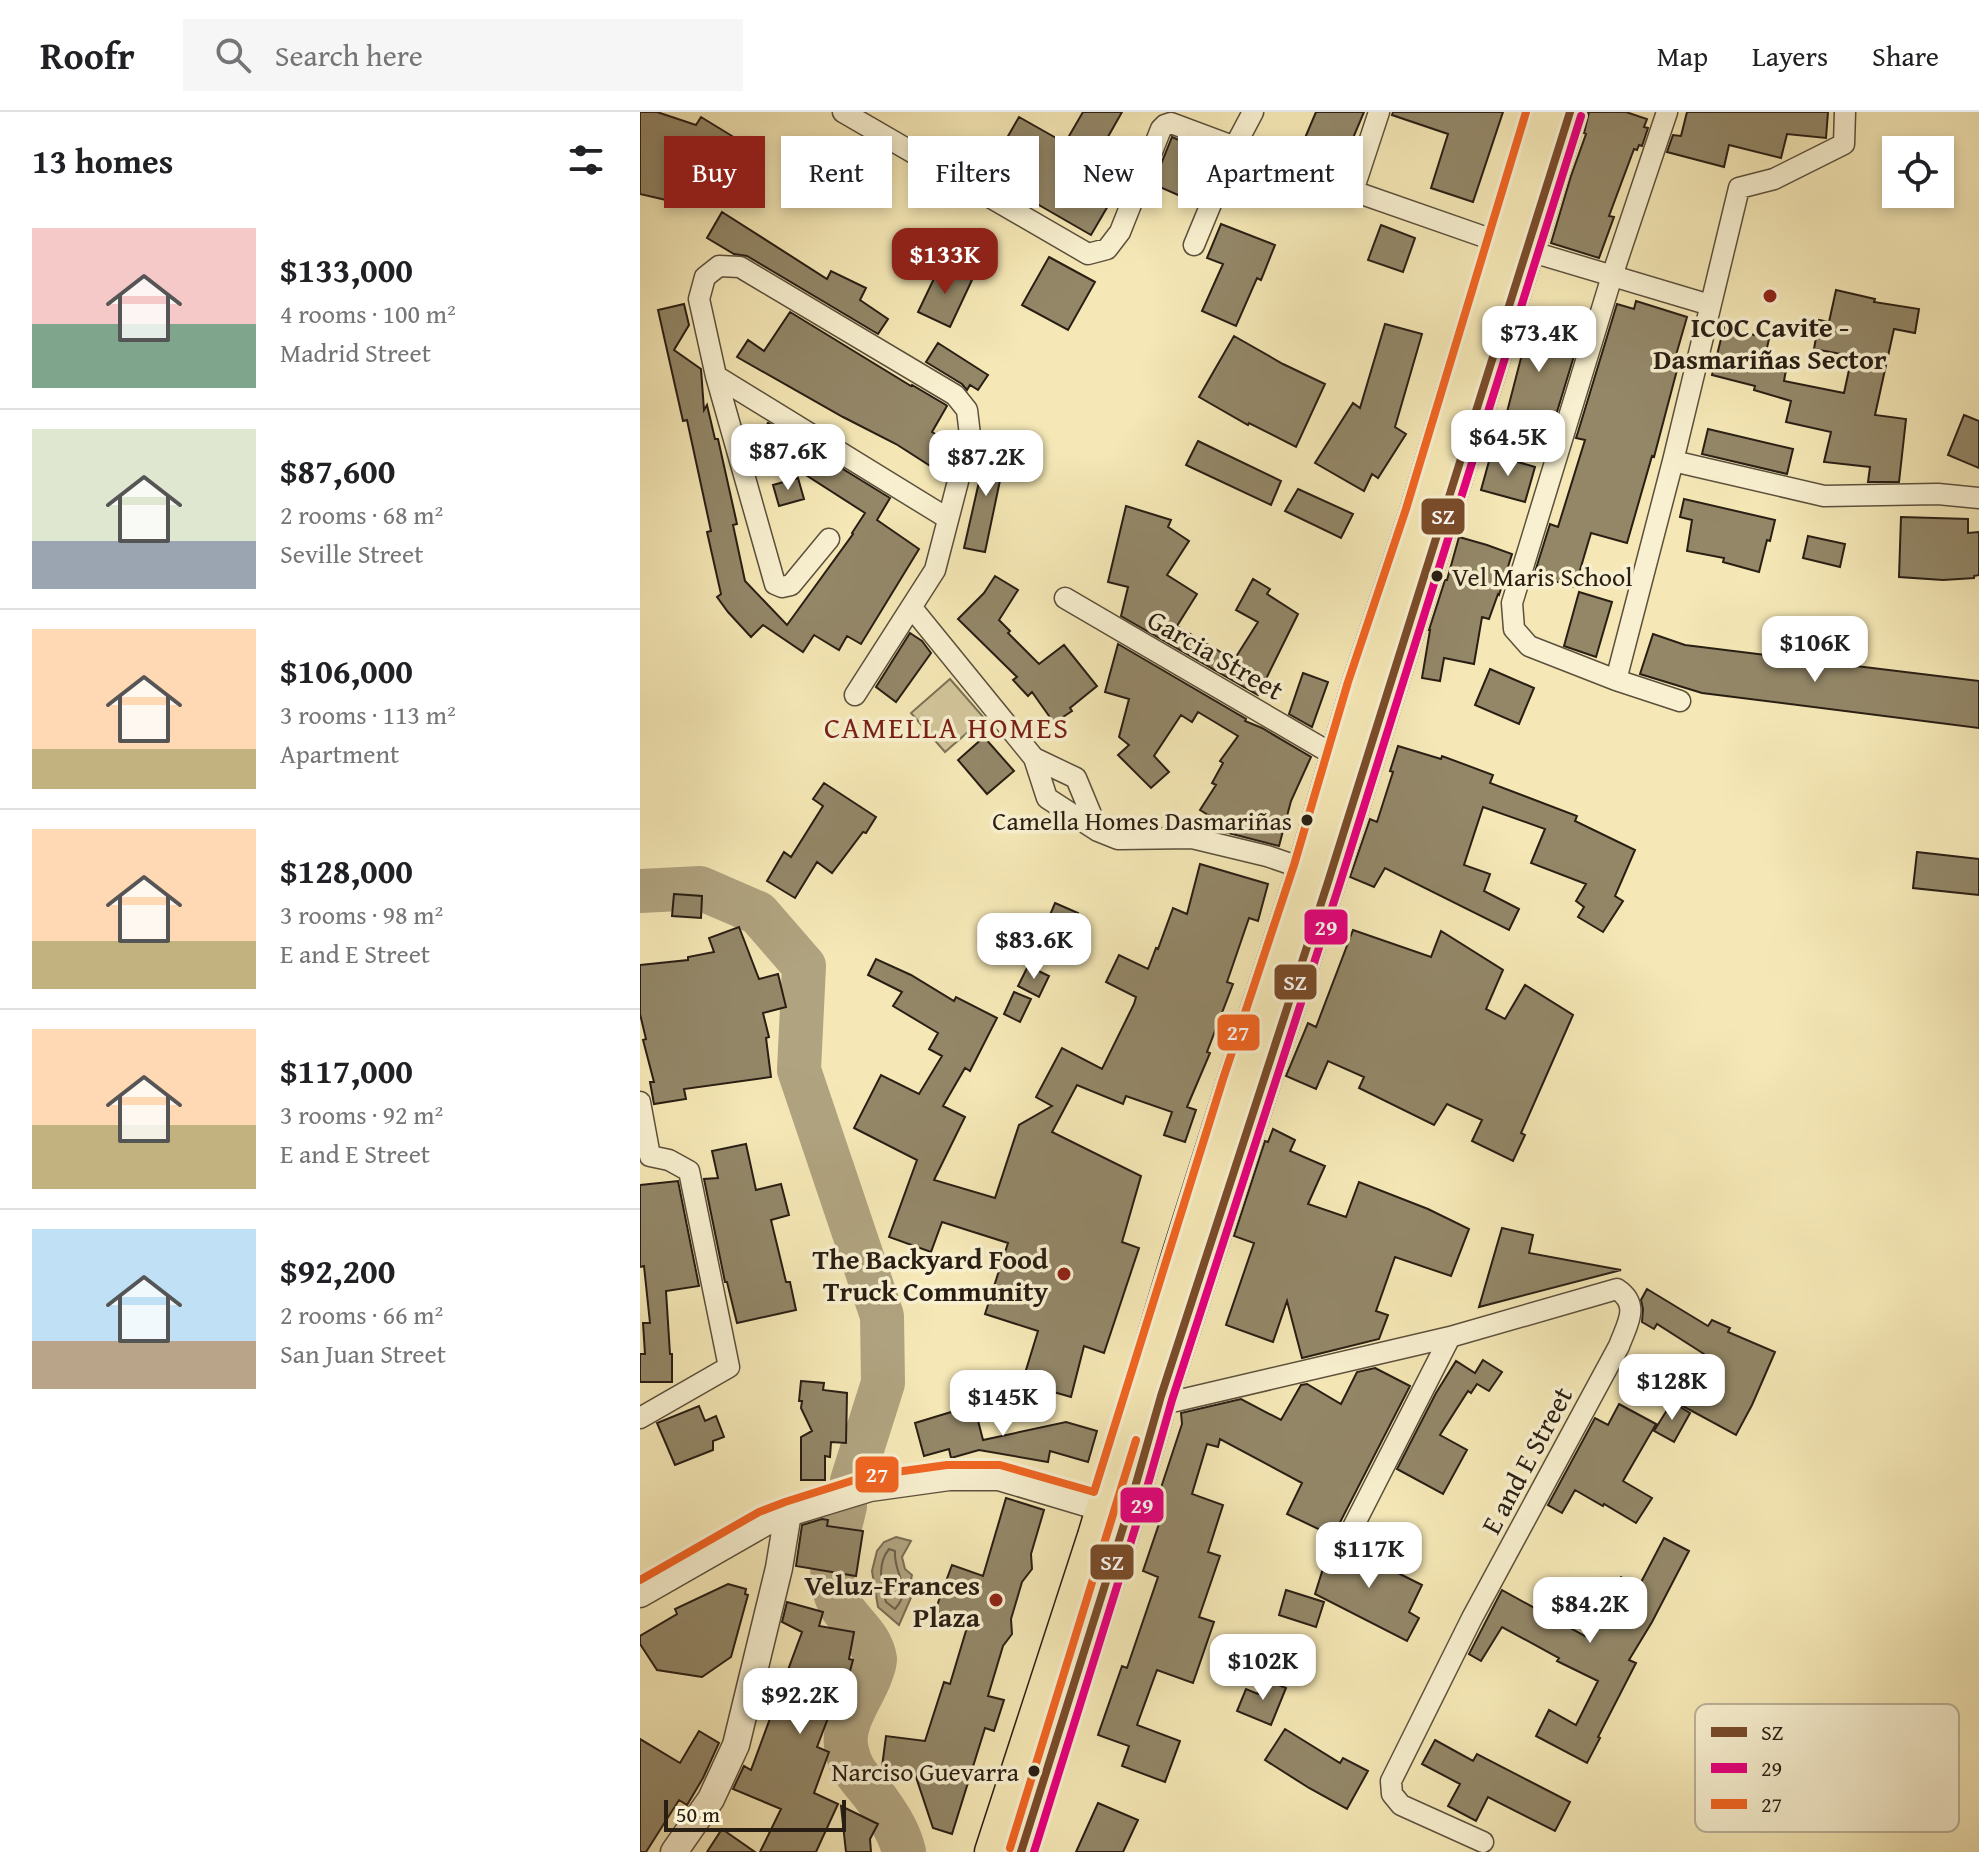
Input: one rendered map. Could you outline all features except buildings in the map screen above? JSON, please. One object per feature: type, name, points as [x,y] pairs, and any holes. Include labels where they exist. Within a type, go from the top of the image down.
[{"type":"highway","points":[[1021,1852],[1150,1393],[1224,1113],[1316,876],[1513,246],[1539,112]]},
{"type":"highway","points":[[1316,876],[1339,758],[1359,686],[1417,513],[1513,246],[1570,112]]},
{"type":"highway","points":[[992,1852],[1095,1536],[1115,1511]]},
{"type":"street","points":[[843,112],[1088,254],[1107,249],[1120,232],[1165,125],[1171,123],[1207,136]]},
{"type":"street","points":[[1240,136],[1253,112]]},
{"type":"street","points":[[1363,161],[1379,112]]},
{"type":"street","points":[[1667,112],[1612,276],[1512,603],[1514,629],[1529,646],[1680,701]]},
{"type":"street","points":[[1616,680],[1739,188],[1774,179],[1844,144],[1845,112]]},
{"type":"street","points":[[1363,194],[1513,246],[1710,305]]},
{"type":"street","points":[[1194,245],[1209,208]]},
{"type":"street","points":[[829,539],[791,585],[782,587],[775,584],[716,376],[699,299],[705,277],[719,266],[740,267],[955,395],[967,410],[970,435],[935,570],[855,695]]},
{"type":"street","points":[[716,376],[947,518]]},
{"type":"street","points":[[1673,461],[1824,496],[1938,494],[1979,498]]},
{"type":"street","name":"Garcia Street","points":[[1065,598],[1339,758]]},
{"type":"street","points":[[912,608],[1034,758],[1047,798],[1098,831],[1118,839],[1192,838],[1267,856],[1316,876]]},
{"type":"street","points":[[1034,758],[1076,778],[1098,831]]},
{"type":"street","points":[[640,1102],[645,1160],[669,1160],[689,1171],[729,1367],[640,1418]]},
{"type":"street","name":"E and E Street","points":[[1150,1393],[1176,1401],[1450,1337],[1617,1289],[1628,1296],[1632,1308],[1619,1346],[1472,1618],[1391,1781],[1392,1794],[1401,1805],[1483,1842]]},
{"type":"street","points":[[1350,1533],[1450,1337]]},
{"type":"street","points":[[640,1594],[764,1523],[870,1488],[937,1478],[999,1477],[1115,1511]]},
{"type":"street","points":[[674,1852],[711,1799],[736,1745],[779,1568],[788,1513]]},
{"type":"shaded area","points":[[950,679],[984,718],[945,752],[911,713]]},
{"type":"water","points":[[896,1537],[911,1541],[902,1557],[905,1569],[912,1575],[910,1584],[913,1593],[899,1625],[878,1607],[872,1571],[877,1551],[884,1542]]},
{"type":"waterway","points":[[640,891],[700,888],[758,913],[804,966],[799,1070],[882,1316],[883,1383],[852,1481]]},
{"type":"waterway","points":[[845,1506],[833,1558],[833,1584],[842,1608],[866,1638],[875,1659],[849,1722],[847,1751],[856,1774],[891,1821],[904,1852]]},
{"type":"transit line","name":"27","points":[[640,1580],[759,1512],[867,1476],[947,1465],[1000,1465],[1094,1492],[1223,1079],[1294,865],[1348,682],[1406,509],[1526,112]]},
{"type":"transit line","name":"SZ","points":[[1021,1852],[1127,1515],[1161,1396],[1328,882],[1570,112]]},
{"type":"transit line","name":"29","points":[[1034,1852],[1172,1400],[1339,886],[1581,116]]},
{"type":"transit line","name":"27","points":[[1010,1848],[1136,1440]]},
{"type":"place","name":"ICOC Cavite - Dasmariñas Sector","points":[[1770,296]]},
{"type":"place","name":"Vel Maris School","points":[[1437,576]]},
{"type":"place","name":"Camella Homes Dasmariñas","points":[[1307,820]]},
{"type":"place","name":"The Backyard Food Truck Community","points":[[1064,1274]]},
{"type":"place","name":"Veluz-Frances Plaza","points":[[996,1600]]},
{"type":"place","name":"Narciso Guevarra","points":[[1034,1771]]},
{"type":"district","name":"CAMELLA HOMES","points":[[947,727]]}]
